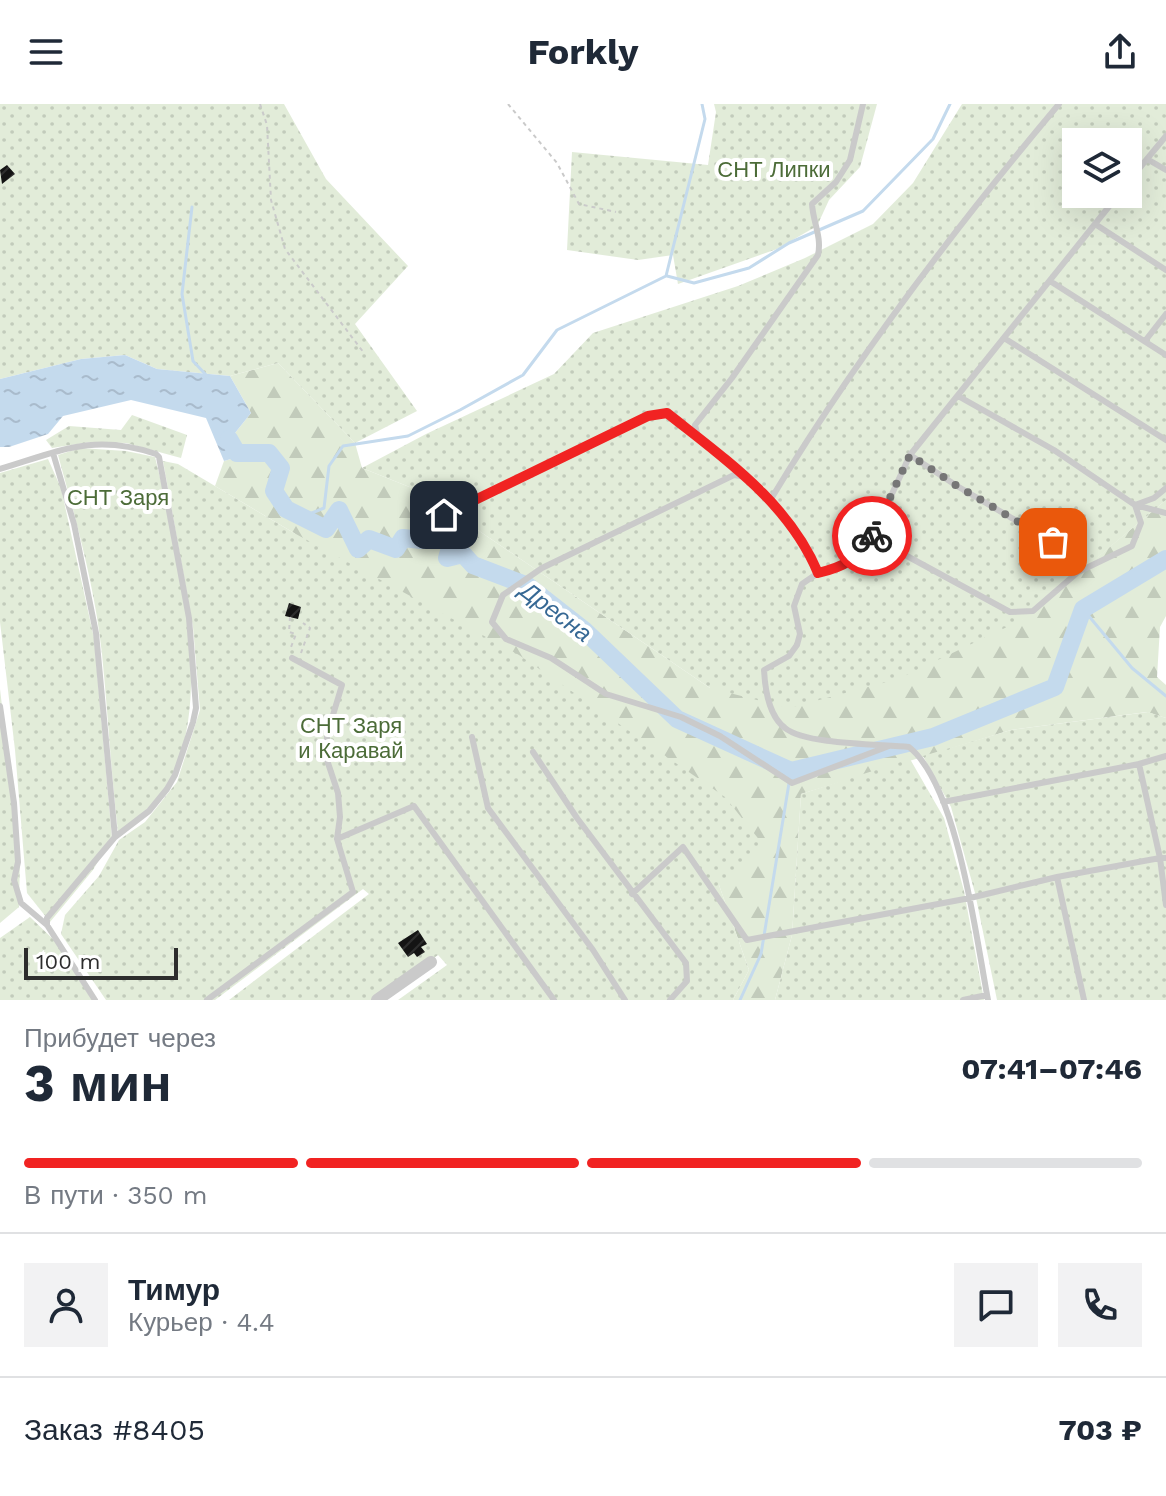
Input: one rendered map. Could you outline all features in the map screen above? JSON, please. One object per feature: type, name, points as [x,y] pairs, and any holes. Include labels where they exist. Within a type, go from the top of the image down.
[{"type":"street","points":[[377,1000],[431,962]]},
{"type":"lane","points":[[698,437],[695,425],[818,255],[819,238],[812,204],[836,182],[850,160],[863,104]]},
{"type":"lane","points":[[771,499],[904,297],[983,194],[1059,104]]},
{"type":"lane","points":[[1142,165],[1166,136]]},
{"type":"lane","points":[[1147,159],[1166,170]]},
{"type":"lane","points":[[963,1000],[987,998],[970,898],[932,774],[909,747],[849,743],[786,730],[776,718],[765,689],[764,670],[789,656],[797,645],[800,634],[794,606],[802,584],[818,573],[852,562],[872,537],[910,455],[1108,208]]},
{"type":"lane","points":[[1095,224],[1166,270]]},
{"type":"lane","points":[[1050,281],[1166,355]]},
{"type":"lane","points":[[1145,341],[1166,314]]},
{"type":"lane","points":[[1004,338],[1166,440]]},
{"type":"lane","points":[[958,396],[1054,450],[1135,505],[1166,513]]},
{"type":"lane","points":[[444,515],[648,416],[667,413],[771,499],[808,549],[818,573]]},
{"type":"lane","points":[[0,469],[69,446],[88,443],[149,451],[159,457],[189,618],[196,708],[175,775],[149,811],[115,837],[47,918],[47,925]]},
{"type":"lane","points":[[53,453],[74,524],[96,633],[115,837]]},
{"type":"lane","points":[[910,455],[1073,554],[1078,572]]},
{"type":"lane","points":[[746,477],[734,475],[542,568],[503,595],[492,622],[506,639],[551,658],[606,694],[681,717],[720,736],[792,783],[893,745]]},
{"type":"lane","points":[[1135,505],[1154,498],[1166,488]]},
{"type":"lane","points":[[872,537],[1010,612],[1033,611],[1078,572],[1132,546],[1141,523],[1135,505]]},
{"type":"lane","points":[[207,1000],[353,892],[337,839],[340,817],[338,793],[326,757],[327,735],[342,685],[292,658]]},
{"type":"lane","points":[[0,706],[14,803],[18,862],[14,880],[21,903],[47,925],[95,1000]]},
{"type":"lane","points":[[472,737],[488,808],[593,950],[625,1000]]},
{"type":"lane","points":[[533,752],[632,894],[686,963],[687,981],[670,1000]]},
{"type":"lane","points":[[943,802],[1166,756]]},
{"type":"lane","points":[[1139,764],[1163,858],[1166,905]]},
{"type":"lane","points":[[337,839],[414,806],[554,1000]]},
{"type":"lane","points":[[632,894],[683,847],[747,940],[1163,858]]},
{"type":"lane","points":[[1057,877],[1084,1000]]},
{"type":"path","points":[[260,104],[267,125],[271,200],[285,249],[364,353]]},
{"type":"path","points":[[508,104],[557,163],[579,204],[616,212]]},
{"type":"path","points":[[290,617],[289,632],[306,638]]},
{"type":"path","points":[[303,623],[310,628],[301,653],[304,654]]},
{"type":"path","points":[[291,647],[296,634]]},
{"type":"green space","points":[[0,104],[284,104],[326,179],[408,266],[355,324],[417,411],[355,443],[278,363],[230,376],[157,369],[125,355],[81,359],[0,379]]},
{"type":"green space","name":"СНТ Липки","points":[[714,104],[877,104],[860,167],[829,200],[817,226],[777,249],[678,284],[673,255],[638,260],[567,250],[572,152],[708,165],[716,112]]},
{"type":"green space","points":[[962,104],[1166,104],[1166,500],[1024,619],[898,679],[789,708],[710,688],[422,492],[362,468],[554,374],[593,333],[738,286],[805,258],[873,224],[913,183]]},
{"type":"green space","points":[[278,363],[355,443],[362,468],[422,492],[710,688],[1023,619],[1166,500],[1166,616],[1160,627],[1157,677],[1166,685],[1166,718],[1147,712],[1011,730],[801,794],[792,935],[775,1000],[733,1000],[749,970],[719,885],[294,533],[215,486],[224,461],[245,455],[235,433],[251,413],[230,376]]},
{"type":"green space","points":[[132,415],[187,435],[181,458],[126,443],[90,442],[52,448],[46,440],[69,426],[121,430]]},
{"type":"green space","name":"СНТ Заря","points":[[80,448],[126,451],[155,457],[173,532],[188,618],[190,702],[184,741],[172,776],[161,792],[141,814],[118,832],[99,629],[84,554],[58,455]]},
{"type":"green space","name":"СНТ Заря","points":[[48,459],[61,488],[94,638],[112,838],[93,870],[50,922],[27,893],[0,622],[0,473]]},
{"type":"green space","name":"СНТ Заря и Каравай","points":[[163,461],[178,464],[294,533],[519,655],[725,797],[765,847],[719,885],[749,970],[733,1000],[398,1000],[447,965],[438,955],[375,1000],[229,1000],[369,894],[363,889],[215,1000],[106,1000],[61,934],[65,915],[99,876],[119,840],[145,822],[177,782],[200,710],[193,627]]},
{"type":"green space","points":[[0,689],[20,859],[19,907],[0,923]]},
{"type":"green space","points":[[1148,712],[1166,718],[1166,1000],[997,1000],[975,893],[951,807],[923,756],[1011,730]]},
{"type":"green space","points":[[910,759],[944,818],[964,891],[984,1000],[775,1000],[792,935],[801,794]]},
{"type":"green space","points":[[30,917],[54,940],[92,1000],[0,1000],[0,938]]},
{"type":"water","points":[[125,355],[157,369],[230,376],[251,413],[235,433],[245,455],[224,461],[206,418],[131,400],[63,416],[48,434],[0,447],[0,379],[81,359]]},
{"type":"building","points":[[7,165],[15,174],[2,184],[0,170]]},
{"type":"building","points":[[289,603],[301,607],[298,619],[285,616]]},
{"type":"building","points":[[418,930],[427,944],[421,947],[425,952],[417,957],[414,953],[408,957],[398,943]]},
{"type":"waterway","points":[[302,517],[324,508],[329,466],[343,446],[408,436],[460,410],[523,375],[557,330],[666,276],[705,119],[702,104]]},
{"type":"waterway","points":[[667,276],[694,283],[749,268],[789,243],[863,211],[933,139],[950,104]]},
{"type":"waterway","points":[[192,207],[182,294],[193,361],[207,376]]},
{"type":"waterway","name":"Дресна","points":[[229,439],[237,453],[269,453],[281,468],[274,491],[286,509],[326,529],[339,510],[358,549],[369,539],[396,549],[403,538],[421,540],[432,531],[453,538],[447,558],[463,554],[473,565],[528,586],[584,630],[677,719],[791,771],[933,737],[1055,687],[1083,609],[1166,559]]},
{"type":"waterway","points":[[1083,609],[1132,668],[1166,696]]},
{"type":"waterway","points":[[740,1000],[761,954],[791,771]]},
{"type":"way so far","points":[[872,536],[910,455],[1053,542]]},
{"type":"route","points":[[444,515],[648,416],[667,413],[771,499],[808,549],[818,573],[852,562],[872,536]]}]
